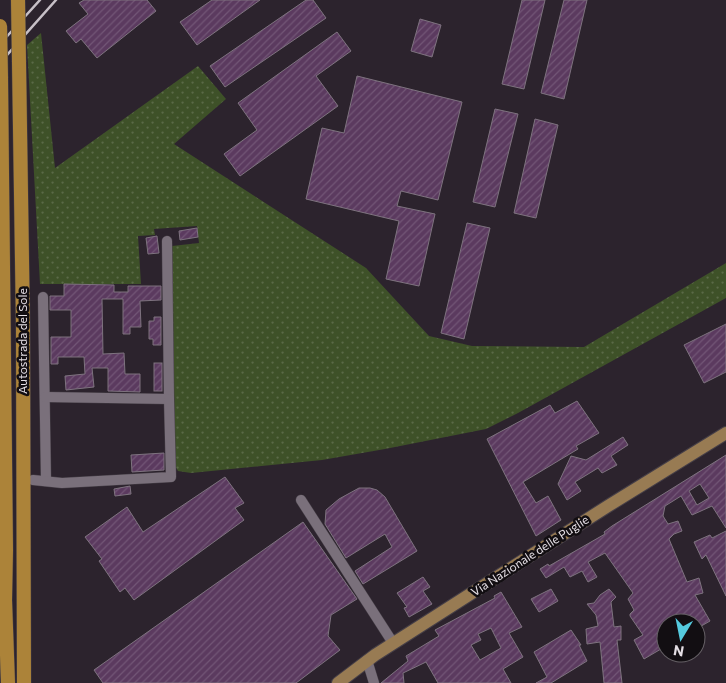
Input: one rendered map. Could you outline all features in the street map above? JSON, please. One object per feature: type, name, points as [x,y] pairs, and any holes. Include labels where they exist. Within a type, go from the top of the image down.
[{"type":"highway","name":"Autostrada del Sole","points":[[18,0],[23,326],[24,683]]},
{"type":"highway","name":"Autostrada del Sole","points":[[0,26],[5,600],[8,683]]},
{"type":"highway","points":[[0,623],[5,600]]},
{"type":"main road","name":"Via Nazionale delle Puglie","points":[[338,683],[393,643],[726,433]]},
{"type":"street","points":[[33,480],[62,483],[171,477],[167,241]]},
{"type":"street","points":[[43,297],[46,482]]},
{"type":"street","points":[[45,397],[169,399]]},
{"type":"street","points":[[301,500],[393,643]]},
{"type":"street","points":[[368,660],[374,683]]},
{"type":"green space","points":[[41,33],[55,168],[198,66],[226,99],[174,144],[366,268],[429,336],[472,346],[584,347],[726,263],[726,298],[486,429],[322,460],[191,473],[178,471],[173,463],[172,246],[199,243],[197,226],[154,229],[155,235],[138,236],[141,284],[40,284],[27,45]]},
{"type":"building","points":[[84,0],[147,0],[156,11],[97,58],[81,39],[76,43],[66,31],[88,14],[79,3]]},
{"type":"building","points":[[212,0],[260,0],[197,45],[180,22]]},
{"type":"building","points":[[306,0],[313,0],[326,18],[225,87],[210,66]]},
{"type":"building","points":[[522,0],[545,0],[524,89],[502,84]]},
{"type":"building","points":[[564,0],[587,0],[564,99],[541,93]]},
{"type":"building","points":[[420,19],[441,25],[432,57],[411,51]]},
{"type":"building","points":[[337,32],[351,51],[316,76],[338,106],[240,176],[224,154],[257,130],[238,103]]},
{"type":"building","points":[[357,76],[462,102],[438,200],[401,191],[397,206],[435,214],[419,286],[386,279],[399,221],[306,199],[322,128],[344,133]]},
{"type":"building","points":[[495,109],[518,114],[495,207],[473,202]]},
{"type":"building","points":[[535,119],[558,125],[536,218],[514,213]]},
{"type":"building","points":[[467,223],[490,228],[464,339],[441,333]]},
{"type":"building","points":[[197,228],[198,237],[180,240],[179,231]]},
{"type":"building","points":[[157,236],[159,253],[148,254],[146,238]]},
{"type":"building","points":[[64,284],[114,285],[114,292],[128,292],[128,286],[161,286],[161,300],[140,301],[141,327],[130,327],[130,334],[123,334],[123,299],[102,299],[103,354],[124,353],[125,374],[140,374],[140,392],[108,391],[108,368],[92,368],[94,387],[66,390],[65,376],[85,374],[84,357],[58,357],[58,364],[51,364],[51,337],[71,337],[71,310],[50,310],[50,296],[64,296]]},
{"type":"building","points":[[154,317],[161,317],[161,345],[153,345],[153,339],[149,339],[149,321],[154,321]]},
{"type":"building","points":[[726,324],[726,372],[704,383],[684,345]]},
{"type":"building","points":[[154,363],[162,363],[162,391],[154,391]]},
{"type":"building","points":[[577,401],[599,433],[576,446],[578,449],[523,482],[536,503],[548,496],[561,520],[536,536],[487,439],[550,405],[555,413]]},
{"type":"building","points":[[623,437],[628,445],[611,456],[617,465],[602,473],[598,468],[575,482],[581,491],[567,500],[558,484],[571,456],[586,460]]},
{"type":"building","points":[[164,453],[164,470],[132,472],[131,455]]},
{"type":"building","points":[[726,455],[726,528],[712,506],[692,515],[681,496],[665,506],[663,516],[668,524],[678,521],[682,531],[674,534],[669,539],[687,582],[699,578],[703,593],[695,595],[705,613],[656,613],[656,652],[644,659],[634,640],[643,635],[630,616],[634,610],[628,599],[633,593],[605,553],[588,562],[597,577],[588,582],[582,571],[570,577],[564,567],[546,578],[540,569],[548,564],[549,566],[605,534],[604,532]],"holes":[[[700,484],[709,498],[697,505],[689,491]]]},
{"type":"building","points":[[225,477],[244,503],[235,508],[244,520],[134,600],[125,588],[120,592],[99,561],[102,559],[85,537],[127,507],[143,532]]},
{"type":"building","points":[[130,486],[131,494],[115,496],[114,489]]},
{"type":"building","points":[[359,488],[377,490],[385,497],[417,551],[363,584],[355,571],[392,547],[385,534],[346,558],[325,524],[326,510],[339,499]]},
{"type":"building","points":[[303,522],[357,599],[331,615],[328,636],[340,650],[296,683],[103,683],[94,670]]},
{"type":"building","points":[[726,531],[726,596],[706,555],[702,559],[694,542],[710,535],[712,538]]},
{"type":"building","points":[[423,577],[430,587],[423,591],[432,604],[409,617],[404,608],[407,607],[397,593]]},
{"type":"building","points":[[551,589],[558,601],[539,612],[531,599]]},
{"type":"building","points":[[609,589],[616,597],[611,602],[614,627],[621,626],[621,640],[617,640],[622,683],[604,683],[600,642],[587,644],[586,629],[598,626],[596,615],[587,604],[594,603],[600,595]]},
{"type":"building","points":[[501,592],[522,627],[509,633],[523,657],[503,669],[511,683],[438,683],[426,662],[403,673],[404,683],[381,683],[408,661],[406,656],[439,636],[435,630],[495,598],[494,596]],"holes":[[[491,628],[501,648],[480,660],[471,645],[481,640],[478,634]]]},
{"type":"building","points":[[706,614],[710,621],[706,623]]},
{"type":"building","points":[[571,630],[581,645],[579,645],[587,661],[551,683],[536,683],[547,677],[534,652]]},
{"type":"railway","points":[[0,44],[40,0]]},
{"type":"railway","points":[[0,63],[56,0]]}]
